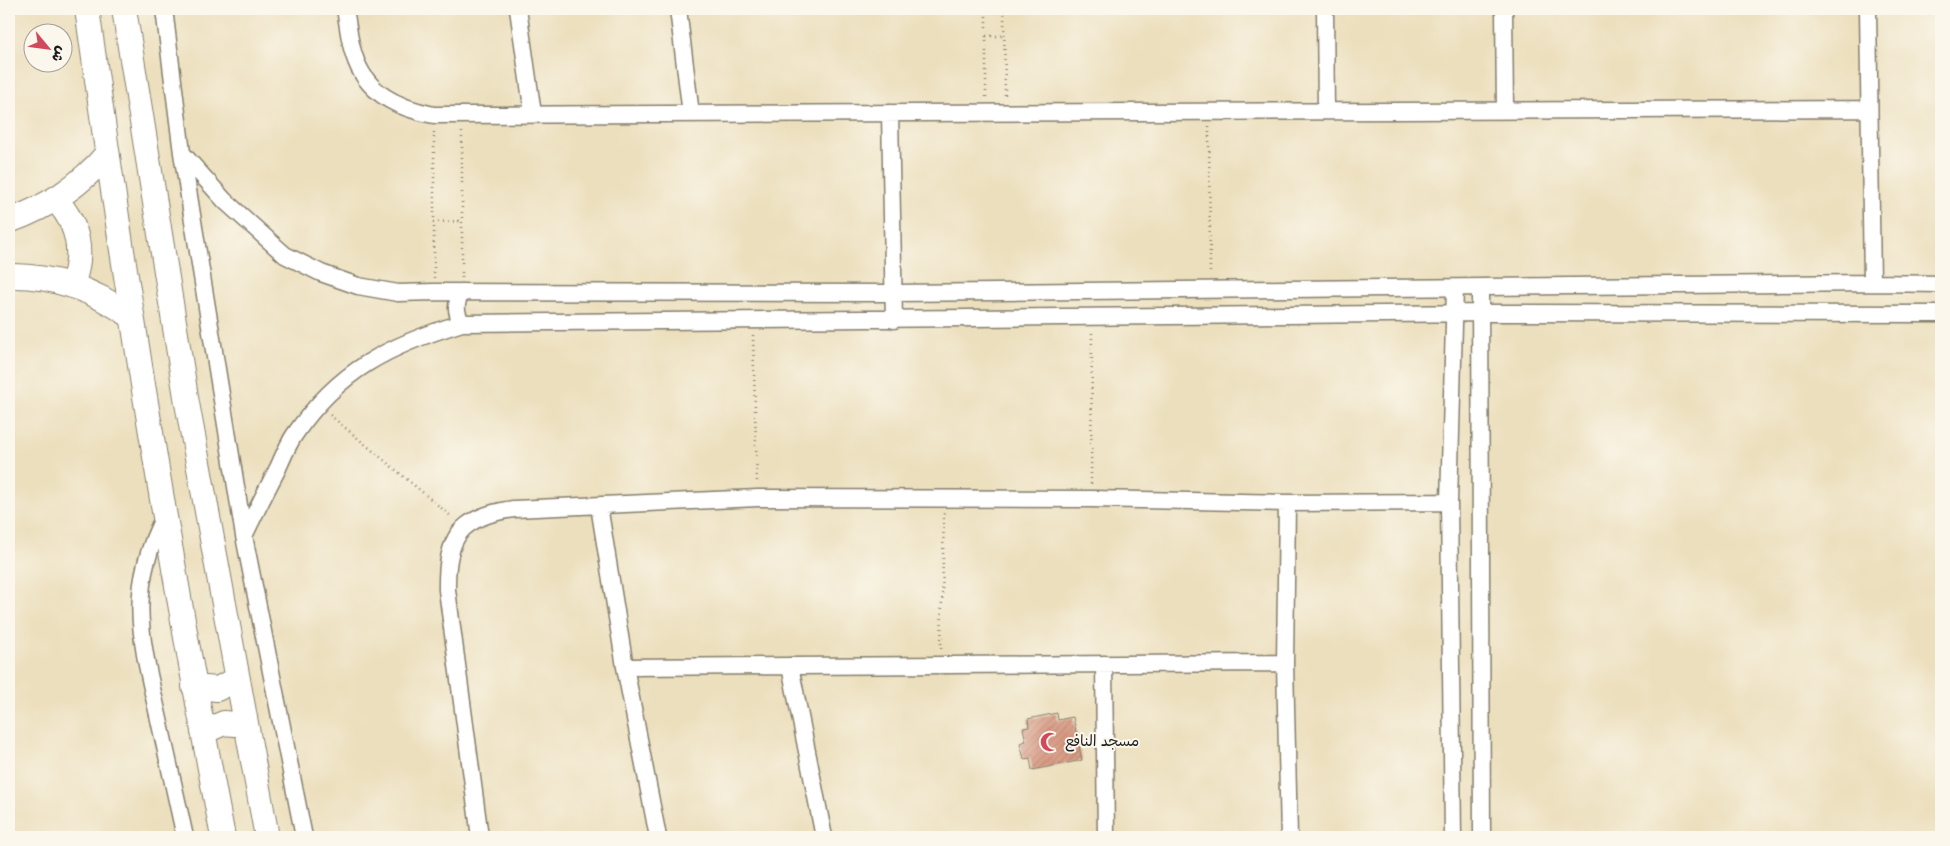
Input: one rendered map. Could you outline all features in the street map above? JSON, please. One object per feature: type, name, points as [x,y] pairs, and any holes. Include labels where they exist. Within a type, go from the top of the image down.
[{"type":"street","points":[[88,9],[131,316],[194,687],[223,837]]},
{"type":"street","points":[[124,9],[187,403],[267,837]]},
{"type":"street","points":[[164,9],[182,153],[244,536],[304,837]]},
{"type":"street","points":[[345,9],[354,55],[360,70],[370,83],[381,95],[395,104],[410,110],[434,115],[1869,109]]},
{"type":"street","points":[[518,9],[533,114]]},
{"type":"street","points":[[678,9],[691,114]]},
{"type":"street","points":[[1325,9],[1326,111]]},
{"type":"street","points":[[1504,9],[1505,110]]},
{"type":"street","points":[[1868,9],[1872,283]]},
{"type":"street","points":[[890,113],[894,320]]},
{"type":"street","points":[[182,153],[225,201],[285,255],[320,273],[358,286],[398,293],[893,293],[1872,283],[1941,284]]},
{"type":"street","points":[[9,221],[56,200],[83,179],[107,154]]},
{"type":"street","points":[[56,200],[70,218],[78,240],[79,263],[72,285]]},
{"type":"street","points":[[9,276],[44,278],[72,285],[103,298],[131,316]]},
{"type":"street","points":[[1453,837],[1449,502],[1455,314],[1454,288]]},
{"type":"street","points":[[1480,288],[1482,837]]},
{"type":"street","points":[[462,292],[456,307],[462,323]]},
{"type":"street","points":[[244,536],[294,436],[317,405],[372,359],[420,336],[462,323],[1455,314],[1941,314]]},
{"type":"street","points":[[480,837],[447,590],[450,552],[455,539],[476,518],[494,512],[514,510],[758,498],[1091,499],[1287,503],[1449,502]]},
{"type":"street","points":[[1287,503],[1285,664],[1289,837]]},
{"type":"street","points":[[599,506],[624,667],[658,837]]},
{"type":"street","points":[[164,516],[145,565],[139,600],[139,618],[144,653],[185,837]]},
{"type":"street","points":[[1104,664],[1106,837]]},
{"type":"street","points":[[624,667],[1285,664]]},
{"type":"street","points":[[790,666],[824,837]]},
{"type":"street","points":[[194,687],[217,689],[232,684],[238,679]]},
{"type":"street","points":[[203,732],[224,724],[246,725]]},
{"type":"path","points":[[986,9],[986,112]]},
{"type":"path","points":[[1004,9],[1005,112]]},
{"type":"path","points":[[986,36],[1005,36]]},
{"type":"path","points":[[1209,112],[1210,291]]},
{"type":"path","points":[[462,114],[462,292]]},
{"type":"path","points":[[434,115],[434,292]]},
{"type":"path","points":[[433,222],[461,221]]},
{"type":"path","points":[[1091,499],[1092,318]]},
{"type":"path","points":[[753,321],[758,498]]},
{"type":"path","points":[[317,405],[465,528]]},
{"type":"path","points":[[941,665],[944,498]]},
{"type":"building","name":"مسجد النافع","points":[[1057,713],[1058,720],[1073,717],[1082,760],[1032,770],[1030,758],[1024,759],[1020,743],[1026,741],[1023,728],[1029,727],[1028,719]]},
{"type":"place","name":"مسجد النافع","points":[[1050,742]]}]
